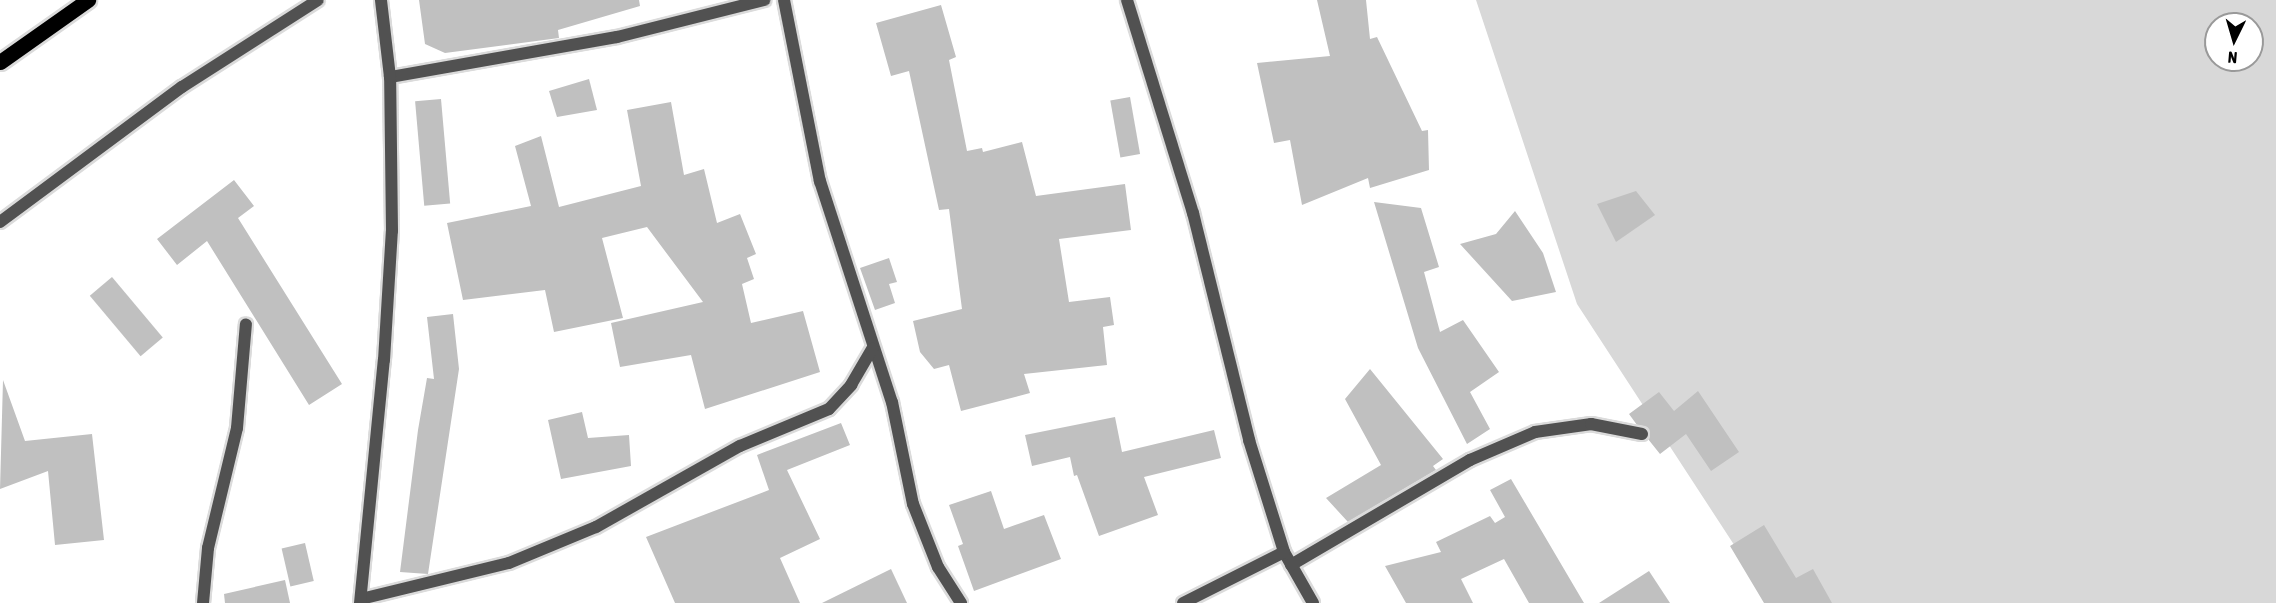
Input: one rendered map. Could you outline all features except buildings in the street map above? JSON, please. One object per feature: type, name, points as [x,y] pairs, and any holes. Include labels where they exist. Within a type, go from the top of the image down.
[{"type":"main road","points":[[0,62],[88,0]]},
{"type":"street","points":[[0,222],[182,87],[318,0]]},
{"type":"street","points":[[381,0],[390,77],[391,243],[384,360],[360,601],[509,563],[596,527],[740,446],[829,409],[851,385],[872,349]]},
{"type":"street","points":[[390,77],[617,36],[764,0]]},
{"type":"street","points":[[784,0],[820,181],[872,349],[892,402],[913,504],[938,567],[961,603]]},
{"type":"street","points":[[1127,0],[1193,213],[1249,440],[1284,552],[1313,603]]},
{"type":"street","points":[[202,603],[208,548],[237,428],[246,324]]},
{"type":"street","points":[[1291,564],[1470,459],[1535,432],[1591,424],[1642,434]]},
{"type":"street","points":[[1183,603],[1284,552]]},
{"type":"shaded area","points":[[1476,0],[2276,0],[2276,603],[1772,603],[1577,304]]}]
